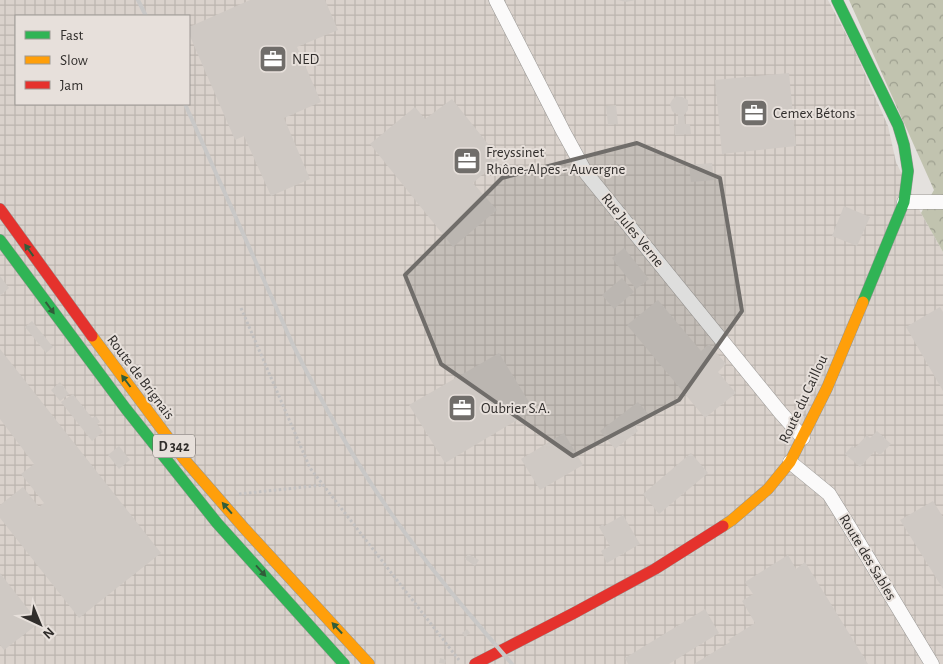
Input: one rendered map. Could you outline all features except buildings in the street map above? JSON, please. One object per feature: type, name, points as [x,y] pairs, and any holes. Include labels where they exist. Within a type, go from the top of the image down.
[{"type":"main road","name":"Route du Caillou","points":[[475,664],[655,569],[732,520],[768,489],[790,462],[827,388],[904,202],[908,171],[898,124],[837,0]]},
{"type":"main road","name":"Route de Brignais","points":[[0,210],[184,459],[244,528],[369,664]]},
{"type":"main road","name":"Route de Brignais","points":[[0,240],[126,409],[217,523],[344,664]]},
{"type":"street","name":"Rue Jules Verne","points":[[496,0],[586,173],[803,438]]},
{"type":"street","points":[[904,202],[943,202]]},
{"type":"street","name":"Route des Sables","points":[[790,462],[828,494],[932,664]]},
{"type":"path","points":[[241,308],[310,468],[462,664]]},
{"type":"path","points":[[237,494],[323,485]]},
{"type":"highlighted area","points":[[637,143],[720,178],[742,311],[679,400],[573,456],[441,364],[405,275],[502,178]]},
{"type":"shaded area","points":[[0,0],[828,0],[854,49],[888,126],[896,162],[943,252],[943,664],[0,664]]},
{"type":"green space","points":[[849,0],[943,0],[943,252],[921,213],[934,190]]},
{"type":"railway","points":[[138,0],[146,15]]},
{"type":"railway","points":[[185,105],[293,345],[337,427],[373,487],[401,527],[431,567],[512,664]]},
{"type":"traffic: fast","points":[[837,0],[898,125],[904,145],[908,171],[904,202],[863,302]]},
{"type":"traffic: fast","points":[[0,240],[126,409],[217,523],[344,664]]},
{"type":"traffic: slow","points":[[723,526],[768,489],[790,462],[827,388],[863,302]]},
{"type":"traffic: slow","points":[[92,336],[184,459],[244,528],[369,664]]},
{"type":"traffic: jam","points":[[0,209],[92,336]]},
{"type":"traffic: jam","points":[[475,664],[655,569],[723,526]]},
{"type":"place","name":"NED","points":[[273,59]]},
{"type":"place","name":"Cemex Bétons","points":[[754,113]]},
{"type":"place","name":"Freyssinet Rhône-Alpes - Auvergne","points":[[467,161]]},
{"type":"place","name":"Oubrier S.A.","points":[[462,408]]}]
